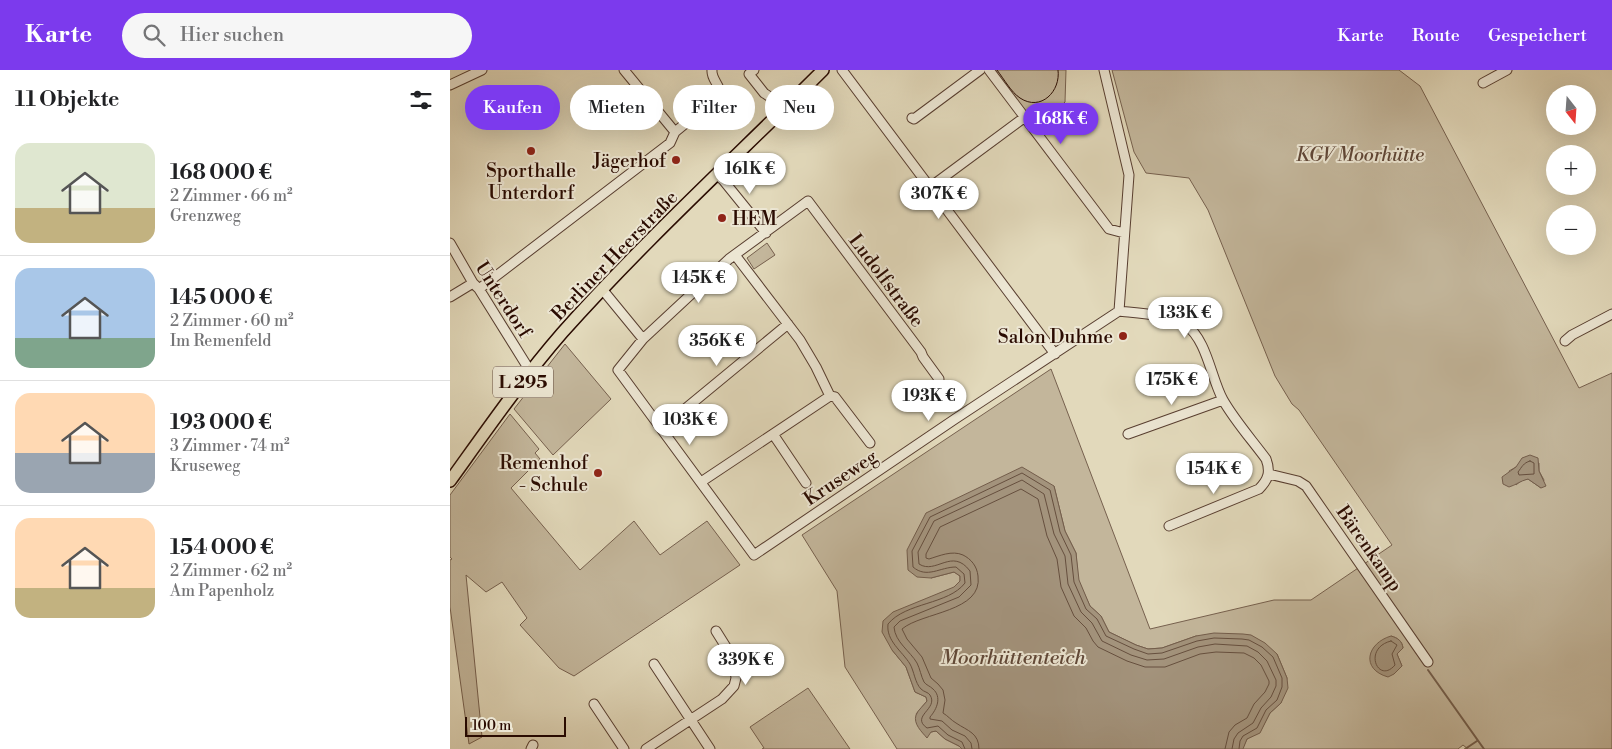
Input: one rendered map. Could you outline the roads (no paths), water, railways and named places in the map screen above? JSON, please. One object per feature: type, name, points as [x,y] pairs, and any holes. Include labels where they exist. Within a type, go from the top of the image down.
[{"type":"main road","name":"Berliner Heerstraße","points":[[808,85],[823,70]]},
{"type":"main road","name":"Berliner Heerstraße","points":[[450,480],[532,371],[602,289],[765,127]]},
{"type":"street","points":[[450,85],[482,70]]},
{"type":"street","points":[[624,70],[675,132]]},
{"type":"street","points":[[450,297],[476,286],[670,143],[675,132],[720,95],[719,87],[712,75],[712,70]]},
{"type":"street","points":[[842,70],[1055,354]]},
{"type":"street","points":[[912,118],[914,119],[980,70]]},
{"type":"street","points":[[989,70],[1109,229],[1124,233]]},
{"type":"street","points":[[1104,70],[1129,175],[1119,311],[1173,319],[1186,324],[1194,332],[1223,400],[1269,467],[1269,474],[1265,483],[1259,489],[1169,526]]},
{"type":"street","points":[[1483,83],[1507,70]]},
{"type":"street","points":[[750,71],[765,94]]},
{"type":"street","points":[[929,188],[1025,117]]},
{"type":"street","points":[[717,175],[766,233],[735,255],[643,339],[618,370],[701,482],[830,396]]},
{"type":"street","name":"Ludolfstraße","points":[[766,233],[808,202],[921,352],[923,358],[939,379]]},
{"type":"street","name":"Unterdorf","points":[[450,243],[527,366],[532,371]]},
{"type":"street","points":[[735,255],[788,324],[816,366],[830,396],[835,397],[870,443]]},
{"type":"street","points":[[602,289],[643,339]]},
{"type":"street","name":"Kruseweg","points":[[701,482],[754,555],[1119,311]]},
{"type":"street","points":[[1565,341],[1572,335],[1612,314]]},
{"type":"street","points":[[662,428],[788,324]]},
{"type":"street","points":[[1128,434],[1223,400]]},
{"type":"street","points":[[773,434],[806,484]]},
{"type":"street","name":"Bärenkamp","points":[[1269,474],[1298,481],[1306,486],[1428,662]]},
{"type":"street","points":[[646,749],[722,699],[734,686],[736,678],[734,662],[716,631]]},
{"type":"street","points":[[654,664],[710,749]]},
{"type":"street","points":[[594,704],[624,749]]},
{"type":"water","points":[[1530,455],[1538,458],[1539,471],[1546,486],[1541,488],[1528,479],[1509,487],[1503,484],[1502,477],[1516,467],[1522,458]]},
{"type":"water","name":"Moorhüttenteich","points":[[1022,467],[1054,486],[1065,531],[1076,553],[1079,580],[1090,606],[1101,616],[1109,632],[1148,649],[1162,648],[1196,636],[1214,633],[1251,635],[1265,643],[1277,654],[1287,678],[1288,688],[1281,703],[1270,713],[1260,733],[1247,739],[1243,749],[962,749],[936,731],[931,732],[927,738],[917,725],[915,718],[918,711],[927,701],[926,697],[915,692],[906,667],[892,650],[882,632],[883,621],[893,612],[954,587],[960,581],[960,576],[954,572],[931,578],[917,577],[908,570],[907,550],[926,513]]},
{"type":"water","points":[[1391,636],[1402,643],[1403,648],[1397,654],[1402,666],[1388,677],[1373,668],[1370,656],[1376,644]]},
{"type":"waterway","points":[[1428,670],[1484,749]]},
{"type":"waterway","points":[[1465,749],[1477,741]]},
{"type":"tram line","points":[[997,70],[1011,89],[1020,98],[1028,102],[1042,101],[1053,92],[1058,78],[1058,70]]},
{"type":"place","name":"Sporthalle Unterdorf","points":[[531,151]]},
{"type":"place","name":"Jägerhof","points":[[676,160]]},
{"type":"place","name":"HEM","points":[[722,218]]},
{"type":"place","name":"Salon Duhme","points":[[1123,336]]},
{"type":"place","name":"Remenhof - Schule","points":[[598,473]]},
{"type":"park label","name":"KGV Moorhütte","points":[[1360,154]]}]
